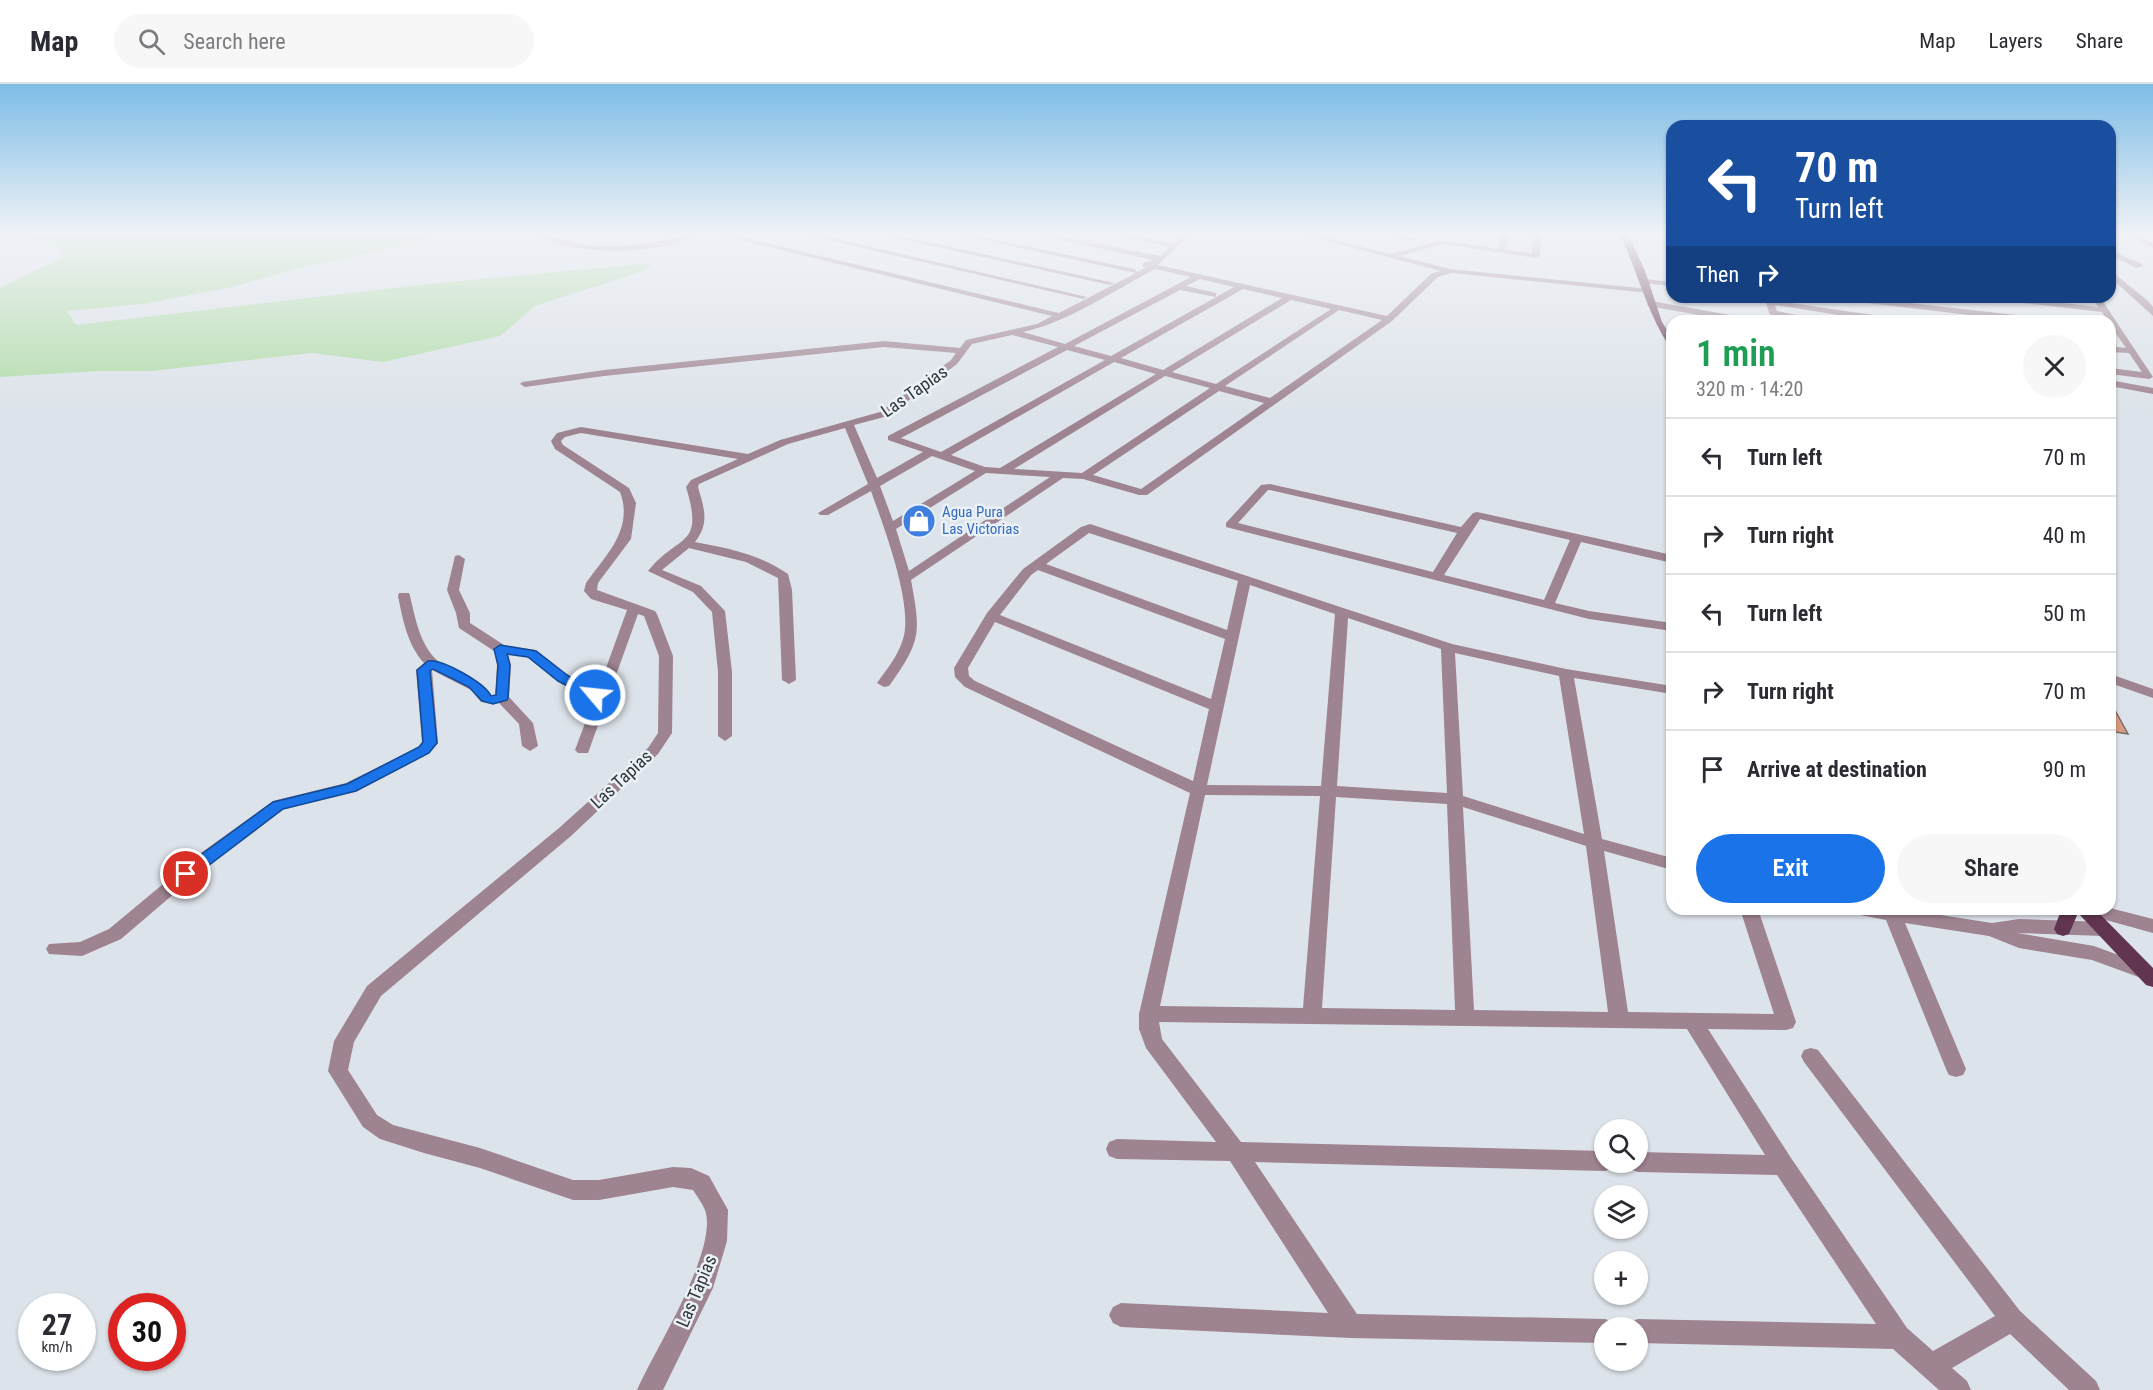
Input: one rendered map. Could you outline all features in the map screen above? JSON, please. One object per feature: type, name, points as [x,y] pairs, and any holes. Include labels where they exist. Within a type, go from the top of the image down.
[{"type":"main road","points":[[1649,295],[1651,304],[1666,333]]},
{"type":"main road","points":[[2063,928],[2069,915]]},
{"type":"main road","points":[[2090,915],[2148,976]]},
{"type":"street","points":[[974,295],[1060,316]]},
{"type":"street","points":[[1074,295],[1083,297]]},
{"type":"street","points":[[1050,313],[1087,295]]},
{"type":"street","name":"Las Tapias","points":[[650,1390],[705,1280],[716,1240],[717,1210],[701,1183],[690,1178],[673,1177],[599,1190],[573,1190],[480,1158],[387,1132],[370,1121],[338,1071],[344,1041],[374,991],[566,832],[653,751],[665,733],[666,656],[650,614],[596,596],[590,591],[592,583],[625,539],[630,503],[625,490],[559,447],[556,441],[561,435],[581,430],[747,458],[784,442],[884,414],[954,362],[969,342],[1040,326],[1097,295]]},
{"type":"street","points":[[1164,295],[892,438],[984,470],[1084,476],[1138,493],[1146,492],[1389,319],[1414,295]]},
{"type":"street","points":[[824,513],[1113,360],[1226,295]]},
{"type":"street","points":[[1280,295],[1389,319]]},
{"type":"street","points":[[1002,471],[1289,297]]},
{"type":"street","points":[[1770,303],[1773,313],[1785,315]]},
{"type":"street","points":[[1777,303],[1856,315]]},
{"type":"street","points":[[1811,308],[1815,303]]},
{"type":"street","points":[[1874,303],[1976,315]]},
{"type":"street","points":[[1917,303],[1926,315]]},
{"type":"street","points":[[1921,310],[1922,303]]},
{"type":"street","points":[[2043,303],[2105,310]]},
{"type":"street","points":[[2100,303],[2108,315]]},
{"type":"street","points":[[2149,303],[2153,313]]},
{"type":"street","points":[[1651,304],[1713,315]]},
{"type":"street","points":[[1084,476],[1337,308]]},
{"type":"street","points":[[2116,330],[2149,377],[2116,372]]},
{"type":"street","points":[[1014,333],[1274,402]]},
{"type":"street","points":[[525,384],[604,373],[884,344],[962,351]]},
{"type":"street","points":[[2116,350],[2132,351]]},
{"type":"street","points":[[2116,384],[2153,391]]},
{"type":"street","points":[[849,425],[890,528],[905,579],[912,627],[903,656],[884,683]]},
{"type":"street","points":[[724,736],[725,672],[718,611],[712,602],[697,589],[654,571],[687,544],[697,530],[700,518],[692,487],[695,482],[747,458]]},
{"type":"street","points":[[890,528],[984,470]]},
{"type":"street","points":[[905,579],[1062,474]]},
{"type":"street","points":[[1464,531],[1270,487],[1264,487],[1230,525],[1548,605],[1606,618],[1666,623]]},
{"type":"street","points":[[1436,577],[1464,531],[1475,516],[1480,515],[1666,558]]},
{"type":"street","points":[[1666,689],[1566,674],[1449,647],[1090,528],[1027,572],[992,616],[961,668],[962,677],[970,684],[1198,790],[1327,791],[1455,799],[1594,843],[1666,862]]},
{"type":"street","points":[[1548,605],[1577,537]]},
{"type":"street","points":[[687,544],[725,552],[776,571],[784,577],[789,680]]},
{"type":"street","points":[[459,559],[453,590],[463,613],[464,625],[500,649],[531,653],[563,678],[601,697]]},
{"type":"street","points":[[1037,565],[1233,637]]},
{"type":"street","points":[[1245,579],[1149,1014],[1149,1029],[1153,1042],[1235,1151],[1351,1326]]},
{"type":"street","points":[[404,596],[416,644],[432,664],[474,685],[483,692],[486,699],[502,698]]},
{"type":"street","points":[[583,750],[601,697],[622,647],[634,608]]},
{"type":"street","points":[[1312,1016],[1342,613]]},
{"type":"street","points":[[992,616],[1216,707]]},
{"type":"street","points":[[1449,647],[1465,1018]]},
{"type":"street","points":[[500,649],[504,665],[502,698],[526,723],[530,746]]},
{"type":"street","points":[[55,949],[81,949],[115,934],[204,859],[279,805],[351,787],[424,750],[430,743],[423,670],[432,664]]},
{"type":"street","points":[[1566,674],[1594,843],[1619,1020]]},
{"type":"street","points":[[2116,680],[2153,694]]},
{"type":"street","points":[[1149,1014],[1786,1022],[1751,915]]},
{"type":"street","points":[[1893,915],[1956,1069]]},
{"type":"street","points":[[1904,915],[1992,930],[2019,941],[2094,953],[2148,976]]},
{"type":"street","points":[[2112,915],[2153,926]]},
{"type":"street","points":[[1992,930],[2008,925],[2103,929]]},
{"type":"street","points":[[2035,927],[2046,945]]},
{"type":"street","points":[[1693,1021],[1783,1165],[1898,1337],[1958,1390]]},
{"type":"street","points":[[1811,1056],[2012,1319],[2087,1390]]},
{"type":"street","points":[[1117,1149],[1594,1161]]},
{"type":"street","points":[[1648,1162],[1783,1165]]},
{"type":"street","points":[[1121,1315],[1351,1326],[1594,1331]]},
{"type":"street","points":[[1931,1366],[2012,1319]]},
{"type":"street","points":[[1648,1331],[1898,1337]]},
{"type":"green space","points":[[0,295],[190,295],[143,304],[67,311],[76,325],[335,295],[569,295],[535,306],[500,336],[383,362],[312,353],[152,371],[99,371],[0,377]]},
{"type":"building","points":[[2116,712],[2128,734],[2116,732]]},
{"type":"place","name":"Agua Pura Las Victorias","points":[[919,521]]},
{"type":"route","points":[[186,874],[279,805],[351,787],[424,750],[430,743],[423,670],[432,664],[474,685],[483,692],[486,699],[493,700],[502,698],[504,665],[500,649],[531,653],[563,678],[595,695]]}]
